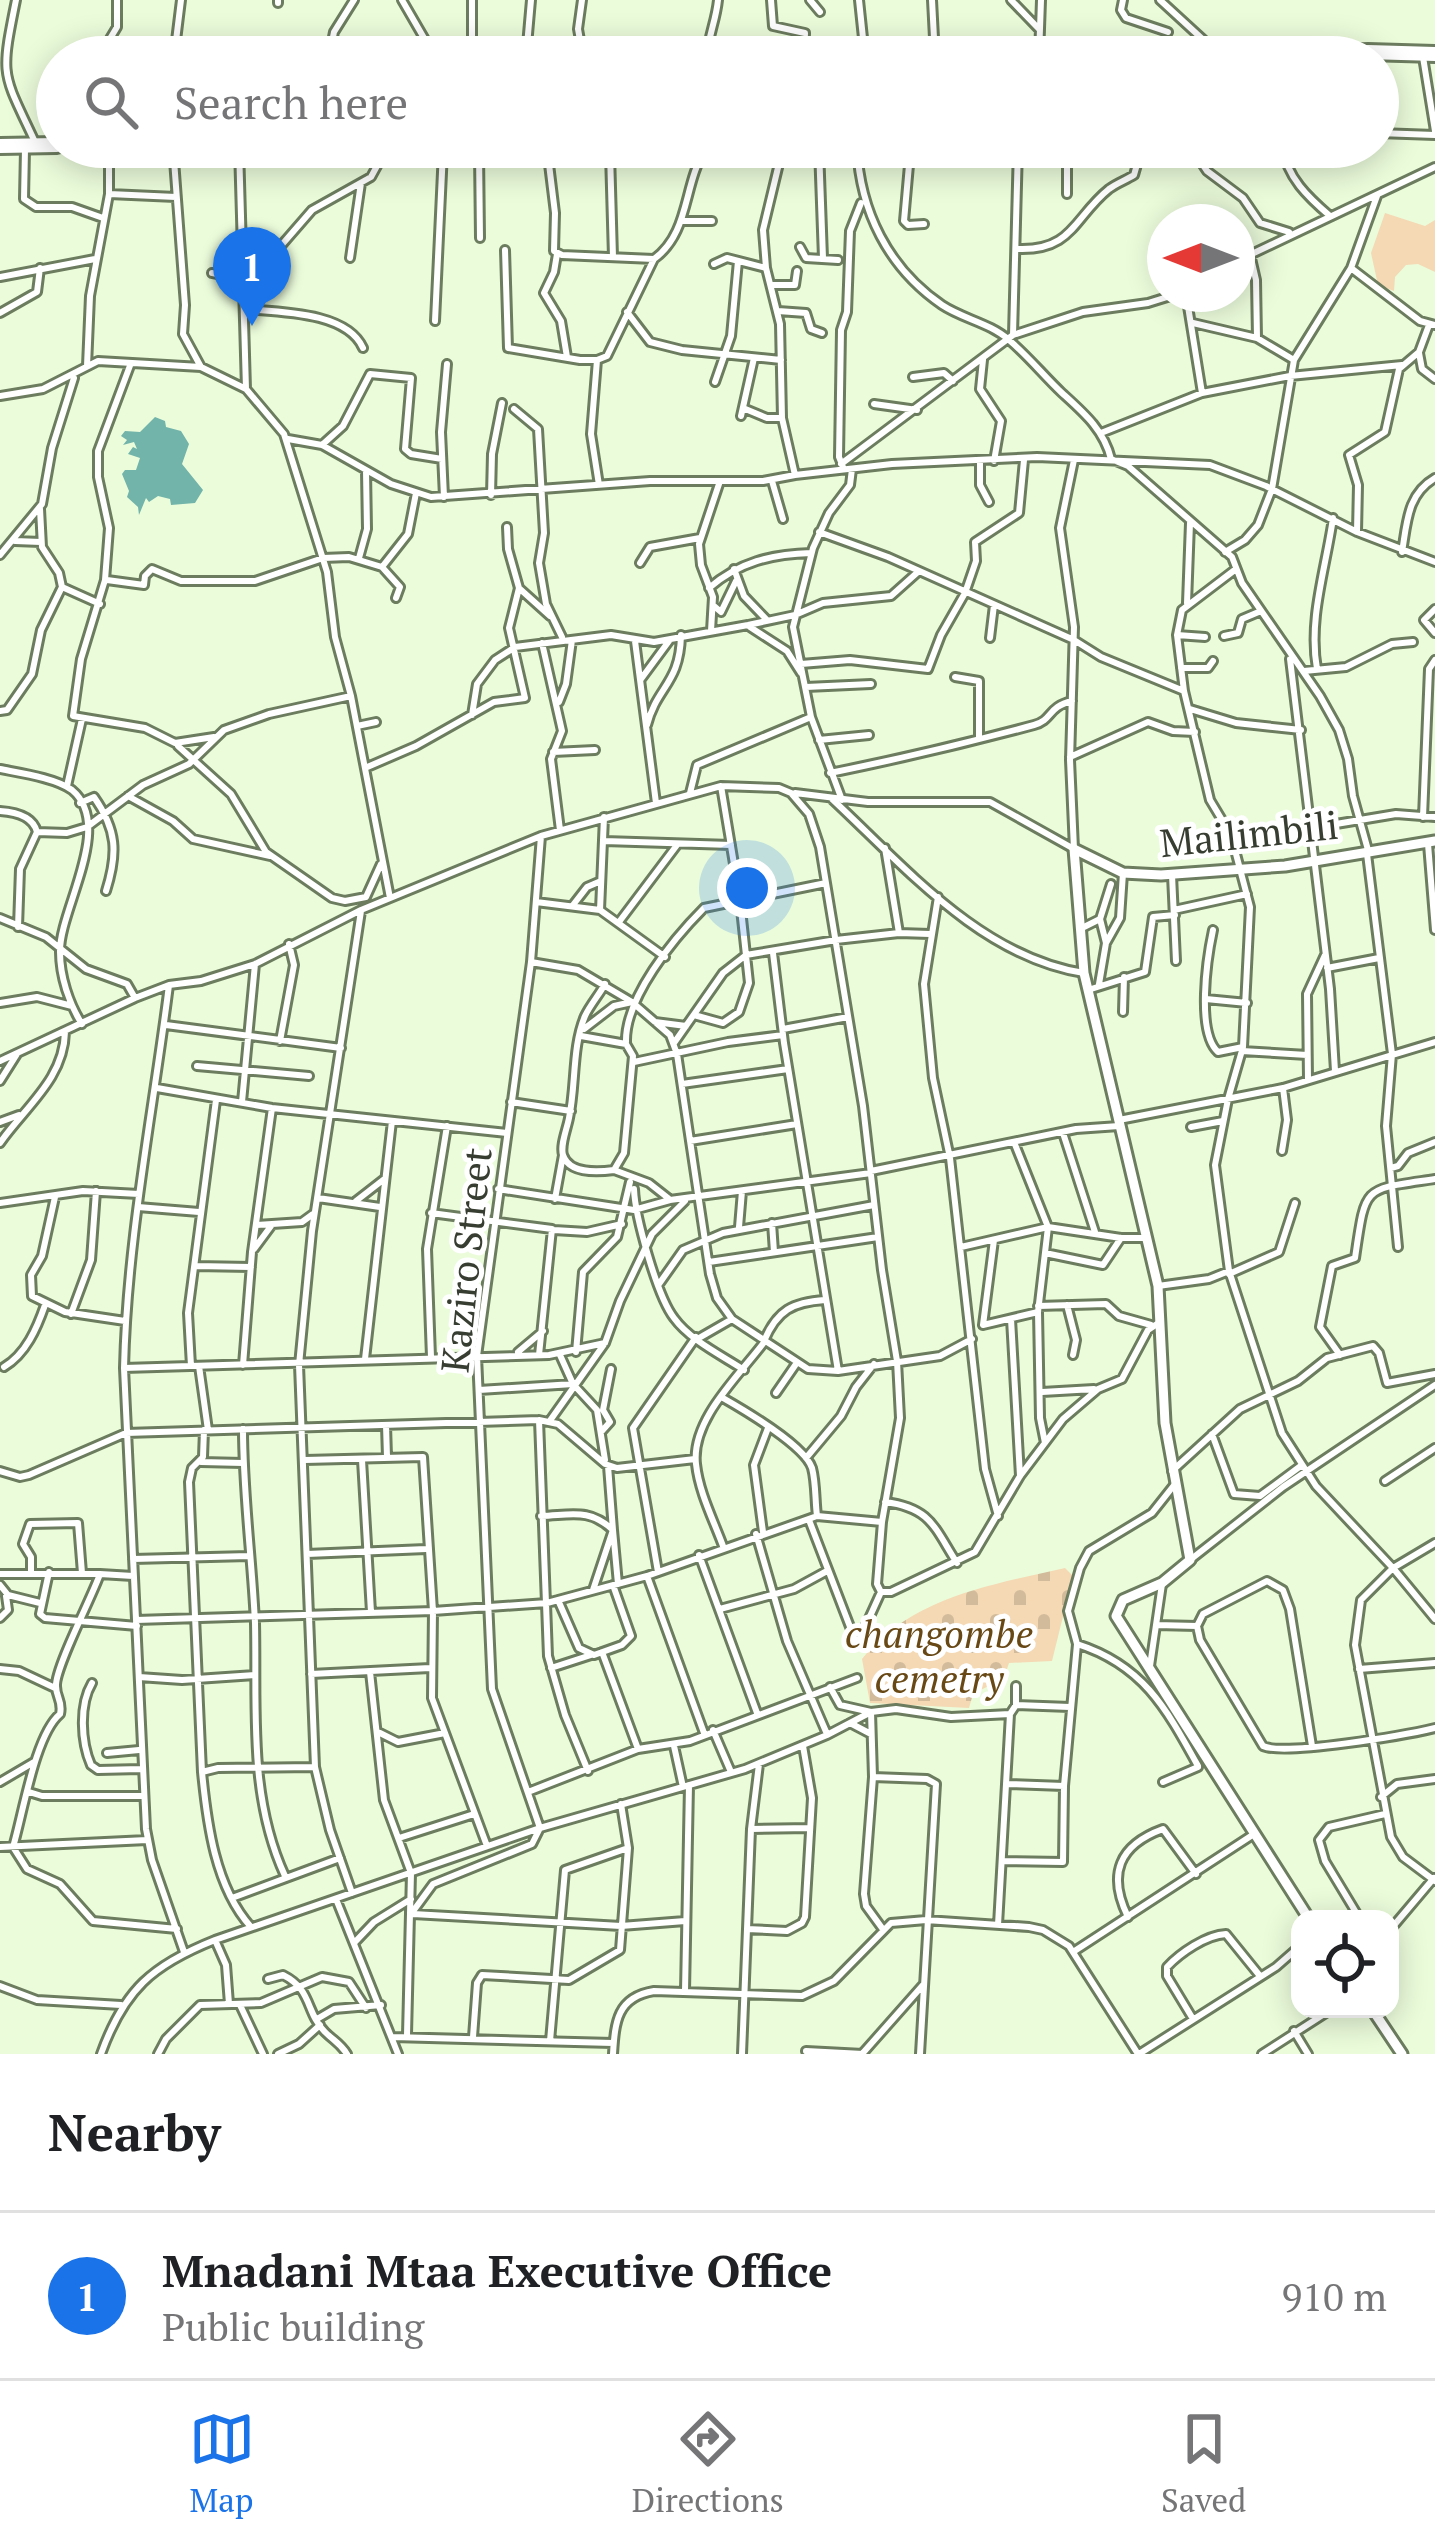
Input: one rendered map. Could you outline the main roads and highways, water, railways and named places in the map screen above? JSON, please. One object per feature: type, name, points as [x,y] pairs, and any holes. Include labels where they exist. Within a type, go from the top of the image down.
[{"type":"highway","points":[[1399,54],[1429,54]]},
{"type":"highway","points":[[0,146],[36,145]]},
{"type":"water","points":[[155,417],[181,431],[189,444],[182,464],[203,490],[195,503],[171,505],[170,499],[158,496],[149,502],[146,498],[139,515],[138,507],[127,497],[122,474],[136,470],[140,458],[128,454],[133,447],[137,449],[134,442],[123,445],[127,440],[121,436],[125,431],[140,432]]},
{"type":"place","name":"Mnadani Mtaa Executive Office","points":[[252,326]]},
{"type":"park label","name":"changombe cemetry","points":[[939,1656]]}]
